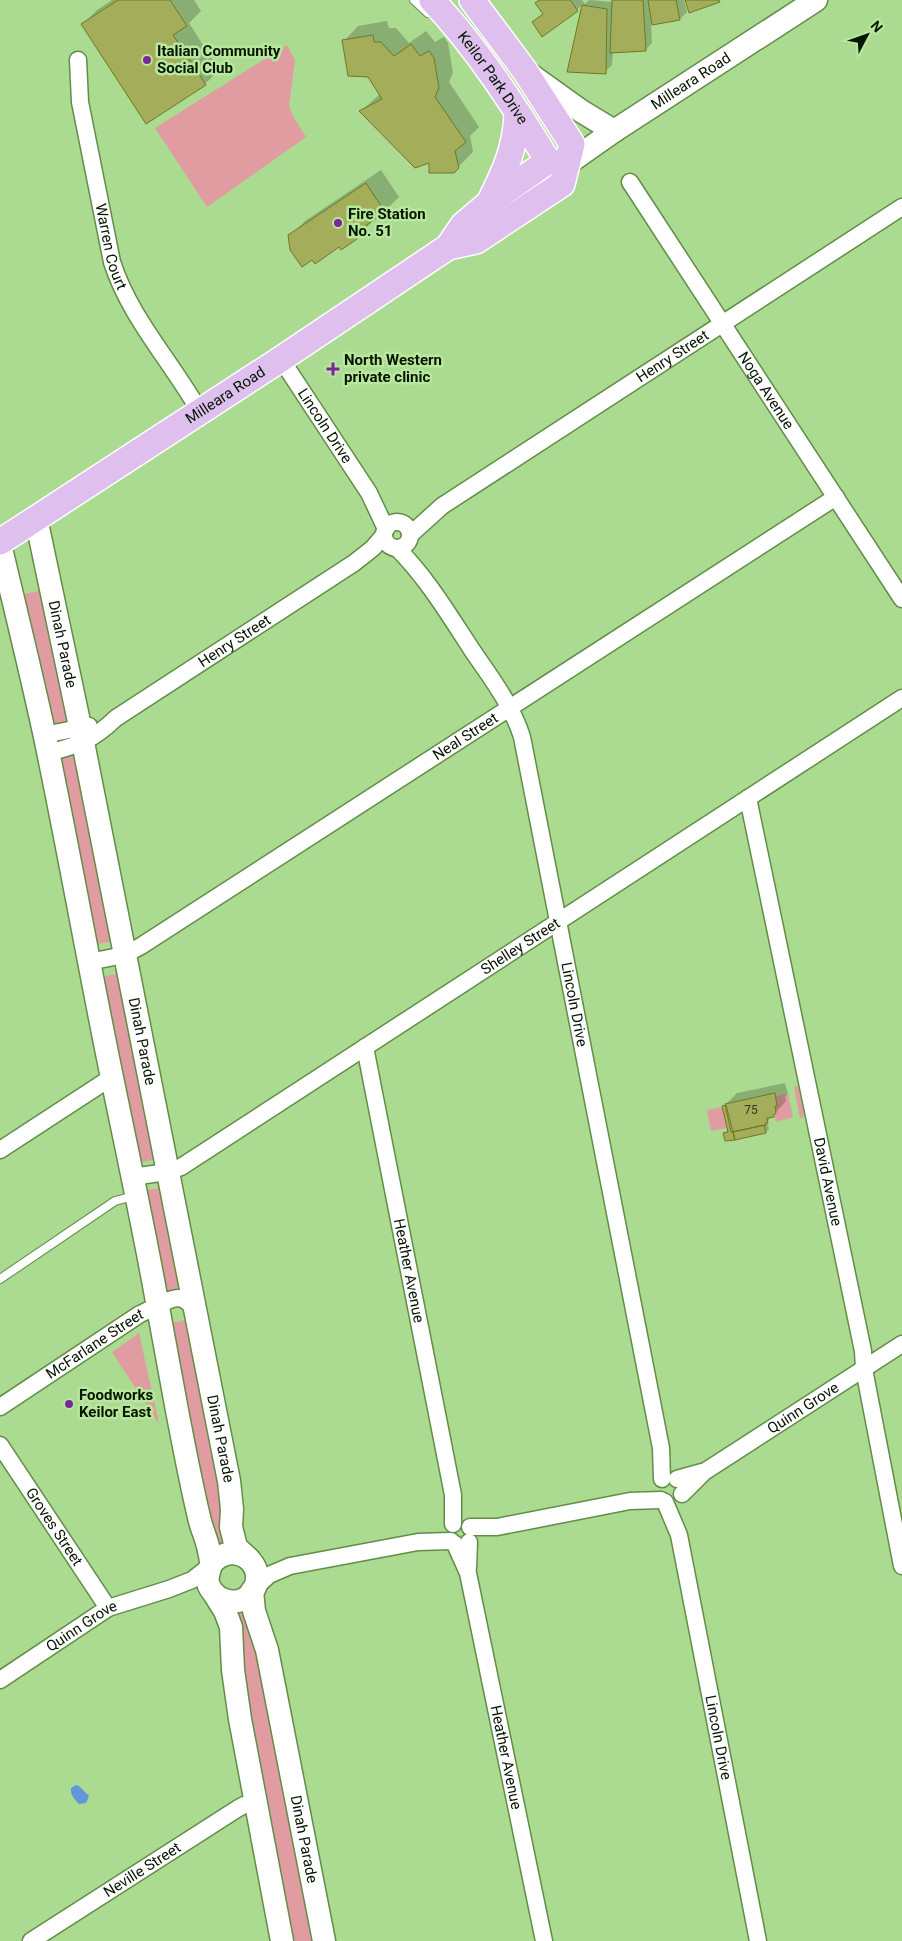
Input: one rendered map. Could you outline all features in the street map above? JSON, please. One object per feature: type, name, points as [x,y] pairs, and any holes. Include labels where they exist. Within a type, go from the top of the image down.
[{"type":"main road","name":"Keilor Park Drive","points":[[433,9],[468,41],[517,113],[557,162],[572,144],[525,71],[472,0]]},
{"type":"main road","points":[[489,203],[510,157],[517,113]]},
{"type":"main road","name":"Milleara Road","points":[[0,543],[282,359],[448,247],[463,225],[489,203],[557,162],[562,184],[476,241],[448,247]]},
{"type":"street","name":"Milleara Road","points":[[557,162],[614,131],[816,0]]},
{"type":"street","name":"Warren Court","points":[[78,60],[80,102],[112,262],[118,280],[137,317],[200,412]]},
{"type":"street","points":[[525,71],[581,111],[614,131]]},
{"type":"street","name":"Noga Avenue","points":[[630,182],[902,600]]},
{"type":"street","name":"Henry Street","points":[[46,744],[82,735],[98,724],[116,718],[354,563],[373,548],[442,506],[722,323],[900,214]]},
{"type":"street","name":"Lincoln Drive","points":[[282,359],[397,535],[411,562],[428,584],[510,707],[522,737],[758,1941]]},
{"type":"street","name":"Neal Street","points":[[89,962],[124,955],[141,946],[836,497]]},
{"type":"street","name":"Dinah Parade","points":[[36,518],[82,735],[229,1481],[232,1509],[231,1527],[236,1547],[250,1560]]},
{"type":"street","points":[[0,543],[46,744],[158,1305],[190,1478],[200,1524],[209,1548],[210,1565],[207,1580],[225,1610],[232,1627],[233,1670],[282,1941]]},
{"type":"street","name":"Shelley Street","points":[[134,1186],[180,1167],[902,698]]},
{"type":"street","name":"David Avenue","points":[[748,798],[863,1351],[864,1369],[902,1566]]},
{"type":"street","name":"Heather Avenue","points":[[365,1047],[460,1534],[544,1941]]},
{"type":"street","points":[[0,1150],[112,1077]]},
{"type":"street","name":"McFarlane Street","points":[[0,1407],[158,1305],[176,1298],[182,1299],[193,1306]]},
{"type":"street","name":"Quinn Grove","points":[[252,1591],[268,1575],[290,1566],[630,1501],[670,1489],[704,1472],[902,1344]]},
{"type":"street","name":"Groves Street","points":[[0,1445],[108,1608]]},
{"type":"street","points":[[210,1565],[217,1557],[224,1553],[233,1552],[241,1554],[250,1560],[256,1575],[252,1591],[247,1597],[239,1601],[222,1600],[214,1594]]},
{"type":"street","name":"Quinn Grove","points":[[250,1560],[265,1564],[290,1566]]},
{"type":"street","name":"Quinn Grove","points":[[0,1680],[108,1608],[192,1580],[210,1565]]},
{"type":"street","name":"Quinn Grove","points":[[169,1589],[214,1594]]},
{"type":"street","name":"Dinah Parade","points":[[252,1591],[254,1612],[267,1650],[324,1941]]},
{"type":"street","name":"Neville Street","points":[[32,1941],[244,1805],[257,1805]]},
{"type":"lane","points":[[414,0],[433,9]]},
{"type":"lane","points":[[440,24],[468,41]]},
{"type":"lane","points":[[0,1279],[134,1186]]},
{"type":"shaded area","points":[[287,45],[295,60],[289,106],[306,137],[207,207],[155,128]]},
{"type":"shaded area","points":[[48,589],[74,721],[50,726],[24,594]]},
{"type":"shaded area","points":[[80,755],[115,941],[92,945],[57,759]]},
{"type":"shaded area","points":[[122,973],[158,1159],[136,1163],[100,977]]},
{"type":"shaded area","points":[[794,1086],[799,1087],[804,1116],[800,1119]]},
{"type":"shaded area","points":[[788,1094],[793,1117],[776,1122],[774,1114],[776,1113],[775,1106],[777,1105],[775,1096]]},
{"type":"shaded area","points":[[723,1107],[727,1128],[711,1131],[707,1110]]},
{"type":"shaded area","points":[[166,1187],[184,1292],[161,1296],[142,1191]]},
{"type":"shaded area","points":[[191,1319],[230,1548],[216,1550],[168,1324]]},
{"type":"shaded area","points":[[139,1333],[159,1424],[112,1352]]},
{"type":"shaded area","points":[[231,1608],[247,1608],[313,1941],[289,1941]]},
{"type":"water","points":[[76,1785],[89,1796],[86,1803],[79,1804],[73,1797],[71,1788]]},
{"type":"building","name":"Italian Community Social Club","points":[[118,0],[170,0],[187,26],[173,35],[206,85],[146,124],[81,24]]},
{"type":"building","points":[[539,0],[570,0],[578,11],[542,37],[532,22],[543,14],[535,3]]},
{"type":"building","points":[[612,0],[643,0],[646,51],[610,53]]},
{"type":"building","points":[[648,0],[676,0],[680,20],[652,25]]},
{"type":"building","points":[[685,0],[719,0],[720,2],[689,13]]},
{"type":"building","points":[[582,5],[607,9],[606,74],[567,72]]},
{"type":"building","points":[[373,35],[374,42],[381,42],[394,56],[411,44],[420,56],[429,51],[434,58],[439,88],[435,97],[466,142],[455,151],[459,168],[454,173],[429,173],[429,163],[415,168],[359,111],[382,99],[368,77],[348,76],[342,40]]},
{"type":"building","name":"Fire Station No. 51","points":[[366,183],[385,212],[354,234],[357,239],[341,250],[339,247],[315,264],[312,260],[302,267],[290,250],[288,235]]},
{"type":"building","points":[[775,1093],[776,1113],[774,1117],[767,1118],[768,1123],[765,1123],[766,1125],[731,1132],[725,1104]]},
{"type":"building","points":[[726,1105],[735,1140],[725,1141],[723,1133],[728,1132],[722,1106]]},
{"type":"building","points":[[764,1125],[766,1133],[735,1140],[733,1132]]},
{"type":"place","name":"Italian Community Social Club","points":[[147,60]]},
{"type":"place","name":"Fire Station No. 51","points":[[338,223]]},
{"type":"place","name":"North Western private clinic","points":[[333,369]]},
{"type":"place","name":"Foodworks Keilor East","points":[[69,1404]]}]
